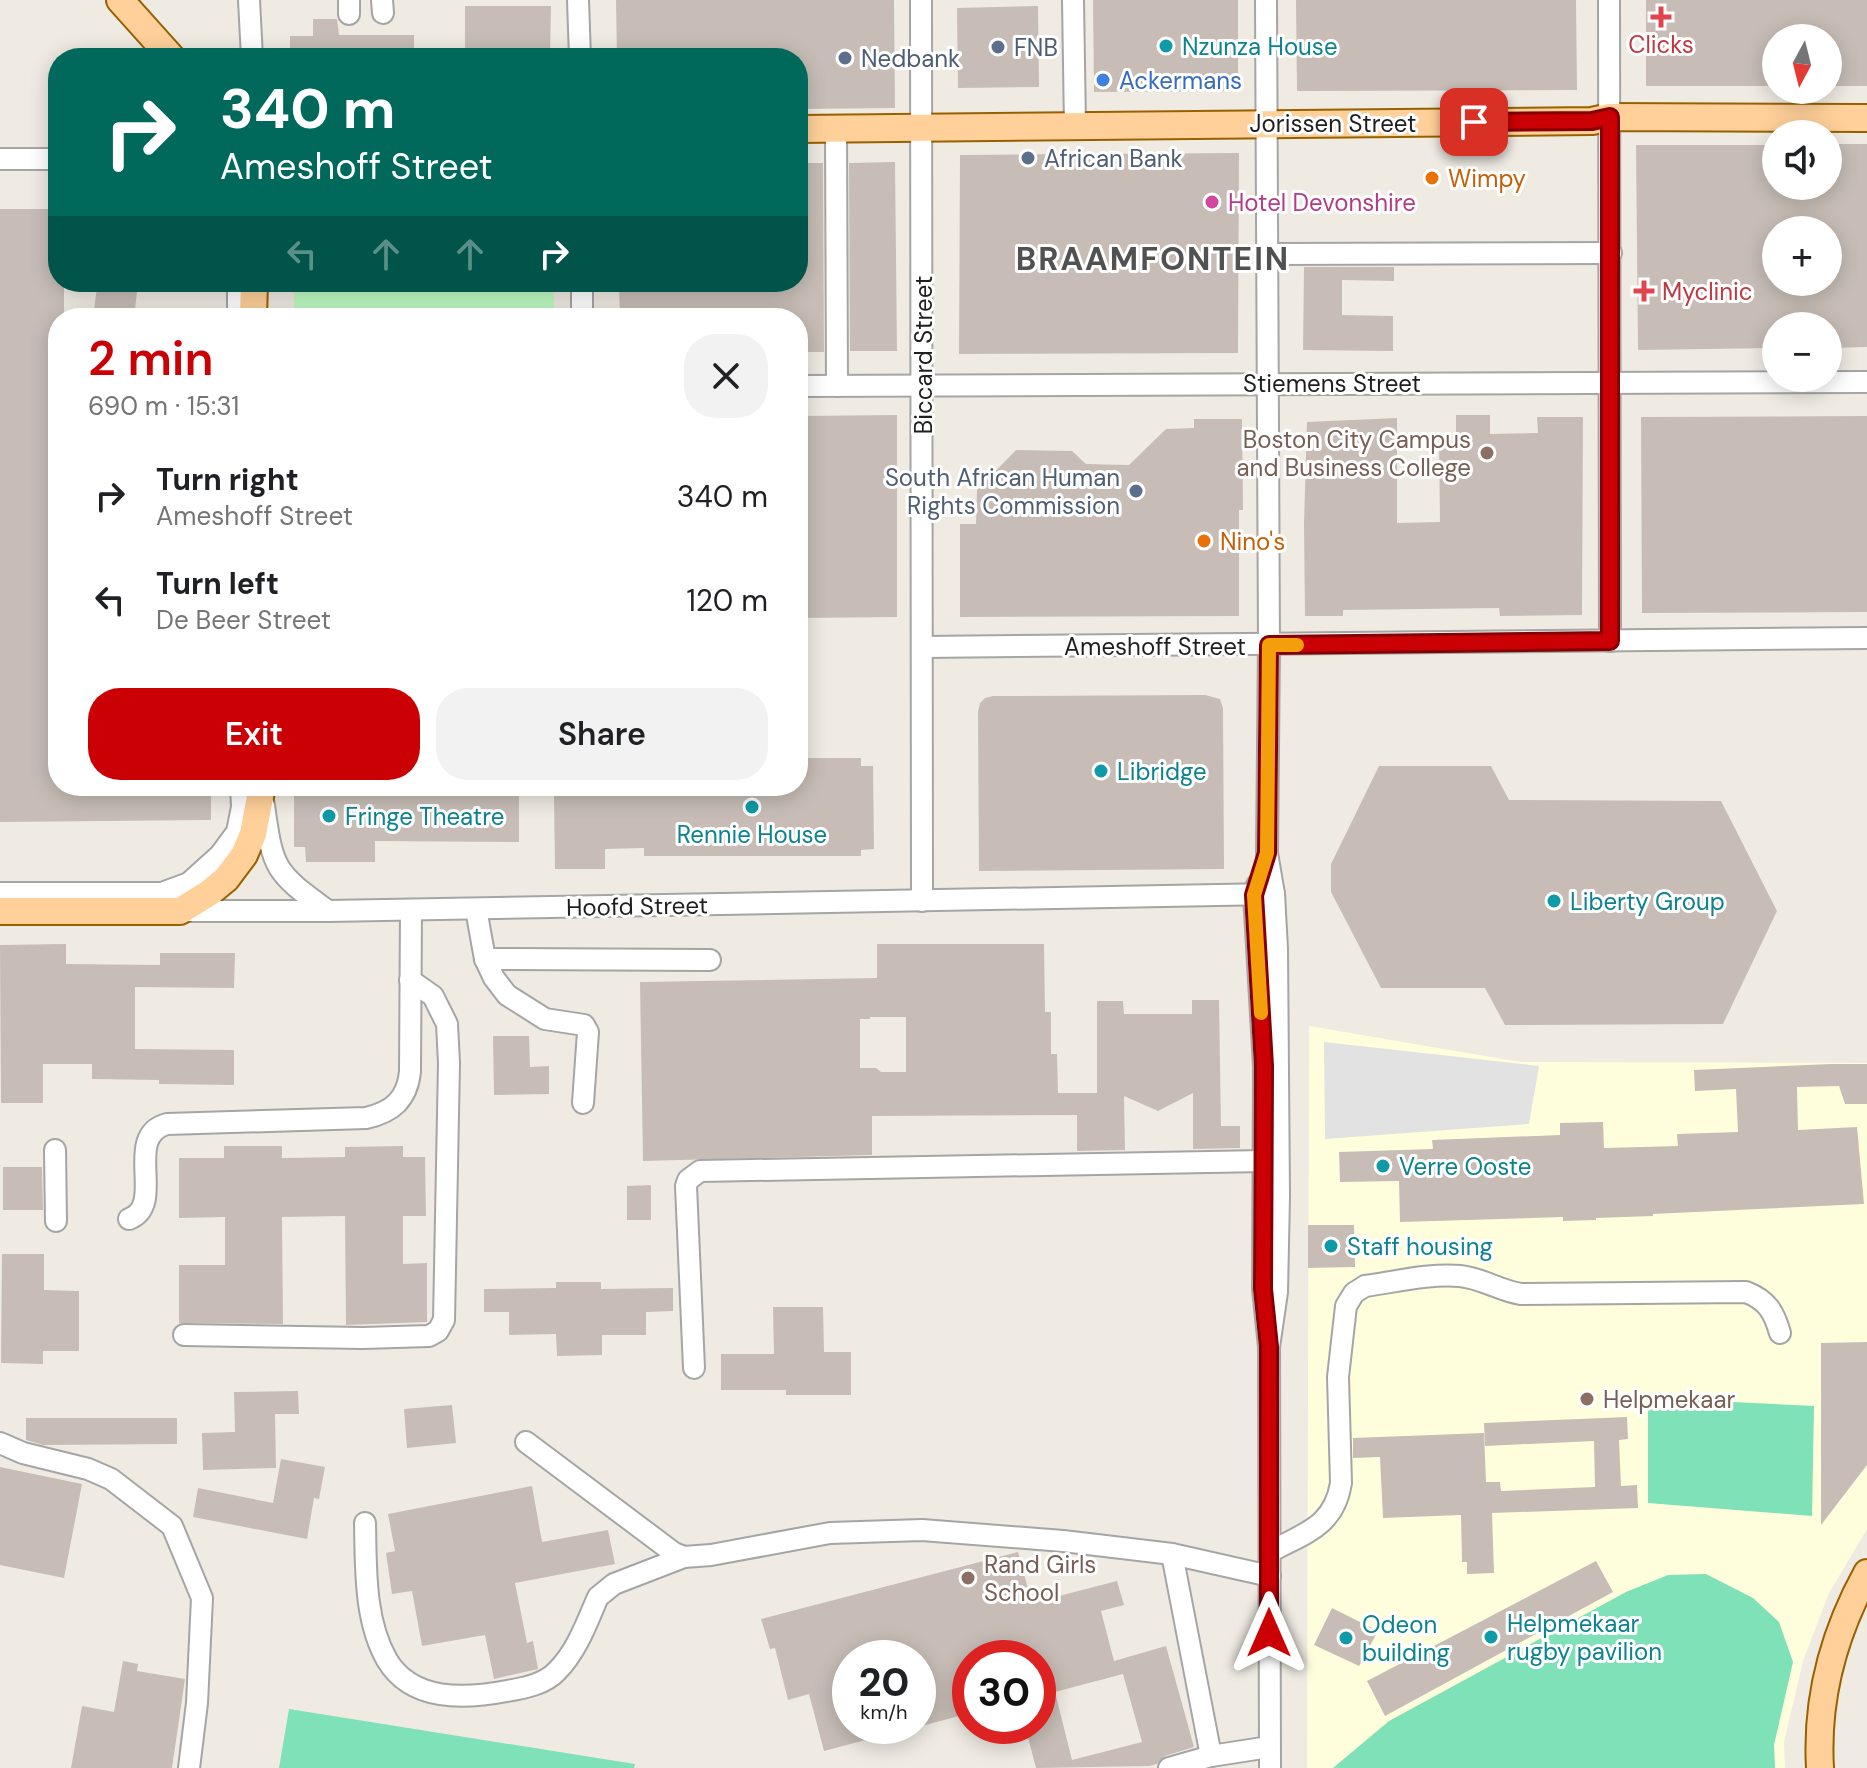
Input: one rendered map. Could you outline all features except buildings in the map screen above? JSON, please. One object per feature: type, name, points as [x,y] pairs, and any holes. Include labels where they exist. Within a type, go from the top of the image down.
[{"type":"main road","points":[[120,0],[163,48]]},
{"type":"main road","name":"Jorissen Street","points":[[808,129],[1592,121],[1610,117],[1867,118]]},
{"type":"main road","points":[[180,911],[226,879],[244,855],[253,834],[255,796]]},
{"type":"main road","name":"Hoofd Street","points":[[0,911],[180,911]]},
{"type":"main road","points":[[1820,1768],[1819,1726],[1831,1656],[1867,1573]]},
{"type":"street","points":[[108,0],[150,48]]},
{"type":"street","points":[[249,0],[251,48]]},
{"type":"street","points":[[578,0],[580,48]]},
{"type":"street","name":"Biccard Street","points":[[921,0],[922,901]]},
{"type":"street","points":[[1073,0],[1075,126]]},
{"type":"street","points":[[1266,0],[1269,645],[1264,894],[1263,1289],[1269,1347],[1270,1768]]},
{"type":"street","points":[[1609,0],[1610,641]]},
{"type":"street","points":[[836,128],[837,386]]},
{"type":"street","points":[[0,159],[48,159]]},
{"type":"street","points":[[1268,254],[1611,253]]},
{"type":"street","name":"Stiemens Street","points":[[808,386],[1867,382]]},
{"type":"street","name":"Ameshoff Street","points":[[922,647],[1867,638]]},
{"type":"street","points":[[0,893],[162,893],[189,883],[220,855],[237,832],[242,807],[250,796]]},
{"type":"street","points":[[257,796],[279,871],[287,881],[328,911]]},
{"type":"street","points":[[1264,894],[1279,1196],[1277,1292],[1269,1347]]},
{"type":"street","name":"Hoofd Street","points":[[180,911],[476,909],[1264,894]]},
{"type":"street","points":[[476,909],[485,959],[507,995],[545,1019],[584,1025],[588,1032],[583,1103]]},
{"type":"street","points":[[129,1219],[137,1216],[144,1206],[147,1143],[152,1130],[157,1127],[167,1124],[366,1118],[392,1109],[400,1102],[408,1087],[410,1072],[411,910]]},
{"type":"street","points":[[485,959],[710,960]]},
{"type":"street","points":[[184,1335],[363,1338],[429,1336],[438,1331],[444,1320],[447,1024],[433,996],[410,980]]},
{"type":"street","points":[[55,1150],[56,1221]]},
{"type":"street","points":[[694,1368],[686,1186],[688,1180],[700,1171],[1264,1161]]},
{"type":"street","points":[[1270,1552],[1314,1530],[1327,1518],[1339,1496],[1338,1377],[1346,1306],[1354,1293],[1365,1286],[1457,1276],[1521,1294],[1746,1292],[1766,1303],[1777,1320],[1780,1333]]},
{"type":"street","points":[[526,1442],[612,1508],[684,1557]]},
{"type":"street","points":[[0,1443],[23,1453],[88,1469],[111,1479],[172,1526],[202,1598],[197,1703],[189,1768]]},
{"type":"street","points":[[365,1523],[366,1570],[375,1631],[388,1661],[404,1681],[431,1693],[462,1698],[541,1683],[556,1673],[569,1656],[598,1597],[614,1584],[684,1557],[711,1555],[830,1533],[922,1530],[1063,1541],[1172,1554],[1270,1576]]},
{"type":"street","points":[[1172,1554],[1211,1756]]},
{"type":"street","points":[[1169,1768],[1211,1756],[1269,1747]]},
{"type":"shaded area","name":"Helpmekaar","points":[[1309,1026],[1520,1062],[1867,1063],[1867,1529],[1829,1593],[1803,1661],[1784,1742],[1785,1768],[1307,1768]]},
{"type":"shaded area","points":[[1324,1042],[1539,1066],[1529,1124],[1325,1139]]},
{"type":"green space","points":[[294,292],[554,292],[554,308],[294,308]]},
{"type":"green space","points":[[1648,1398],[1814,1406],[1812,1516],[1648,1503]]},
{"type":"green space","points":[[1706,1574],[1753,1598],[1779,1622],[1793,1662],[1774,1745],[1775,1768],[1333,1768],[1389,1721],[1626,1592],[1668,1575]]},
{"type":"green space","points":[[289,1709],[635,1764],[634,1768],[279,1768]]},
{"type":"slow traffic","points":[[1261,1013],[1254,895],[1267,853],[1269,645],[1297,645]]},
{"type":"place","name":"Clicks","points":[[1661,17]]},
{"type":"place","name":"Nzunza House","points":[[1166,46]]},
{"type":"place","name":"FNB","points":[[998,47]]},
{"type":"place","name":"Nedbank","points":[[845,58]]},
{"type":"place","name":"Ackermans","points":[[1103,80]]},
{"type":"place","name":"African Bank","points":[[1028,158]]},
{"type":"place","name":"Wimpy","points":[[1432,178]]},
{"type":"place","name":"Hotel Devonshire","points":[[1212,202]]},
{"type":"place","name":"Myclinic","points":[[1644,291]]},
{"type":"place","name":"Boston City Campus and Business College","points":[[1487,453]]},
{"type":"place","name":"South African Human Rights Commission","points":[[1136,491]]},
{"type":"place","name":"Nino's","points":[[1204,541]]},
{"type":"place","name":"Libridge","points":[[1101,771]]},
{"type":"place","name":"Rennie House","points":[[752,807]]},
{"type":"place","name":"Fringe Theatre","points":[[329,816]]},
{"type":"place","name":"Liberty Group","points":[[1554,901]]},
{"type":"place","name":"Verre Ooste","points":[[1383,1166]]},
{"type":"place","name":"Staff housing","points":[[1331,1246]]},
{"type":"place","name":"Helpmekaar","points":[[1587,1399]]},
{"type":"place","name":"Rand Girls School","points":[[968,1578]]},
{"type":"place","name":"Helpmekaar rugby pavilion","points":[[1491,1637]]},
{"type":"place","name":"Odeon building","points":[[1346,1638]]},
{"type":"district","name":"BRAAMFONTEIN","points":[[1153,259]]},
{"type":"route","points":[[1269,1633],[1269,1347],[1263,1289],[1264,1066],[1254,895],[1267,853],[1269,645],[1610,641],[1610,117],[1592,121],[1474,122]]}]
